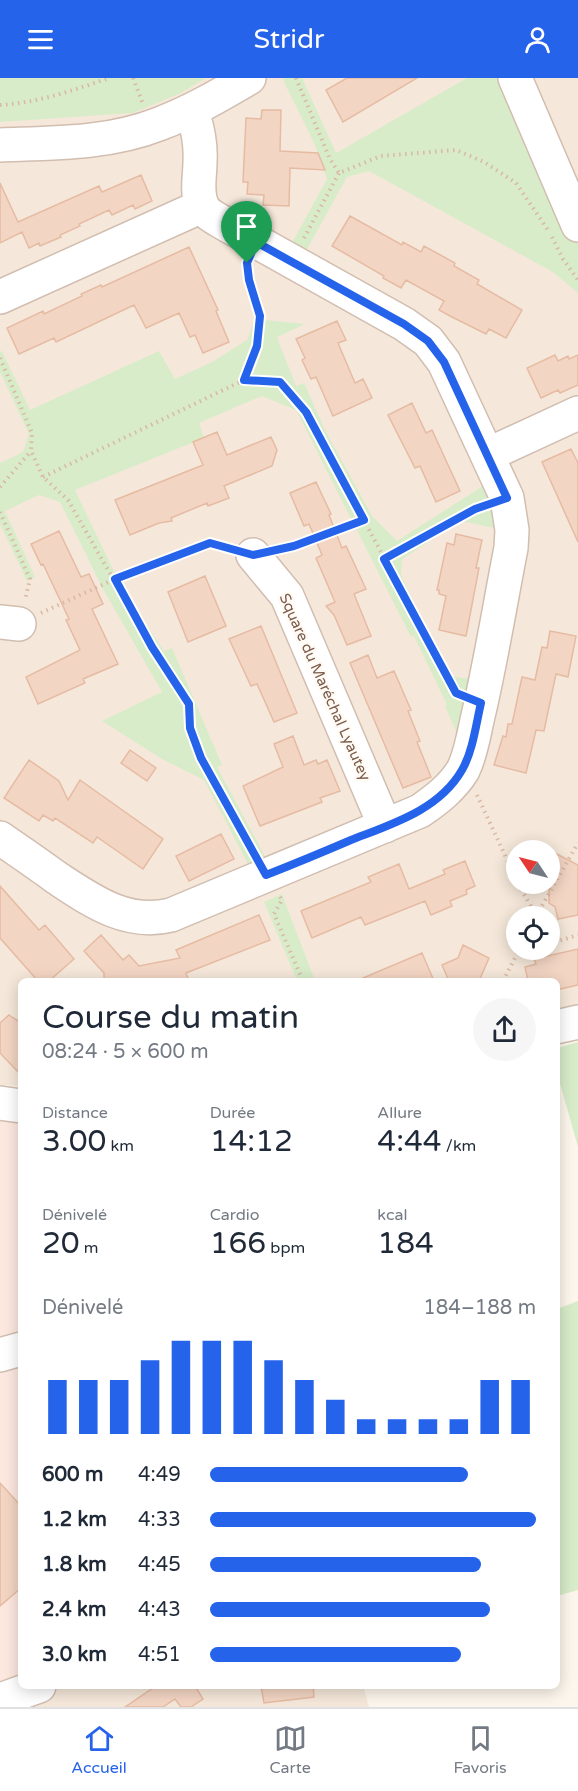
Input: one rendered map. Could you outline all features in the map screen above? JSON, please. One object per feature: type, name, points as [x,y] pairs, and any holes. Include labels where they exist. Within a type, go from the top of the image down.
[{"type":"street","points":[[0,145],[87,141],[120,136],[158,125],[191,111],[249,78]]},
{"type":"street","points":[[515,78],[578,225]]},
{"type":"street","points":[[0,838],[95,903],[111,910],[142,918],[157,919],[420,811],[446,792],[464,767],[469,753],[511,548],[512,530],[507,498],[444,362],[428,341],[404,324],[256,242],[212,215],[202,206],[199,188],[201,160],[195,120],[191,111]]},
{"type":"street","points":[[0,297],[202,206]]},
{"type":"street","points":[[488,455],[578,413]]},
{"type":"street","name":"Square du Maréchal Lyautey","points":[[253,555],[287,596],[386,826]]},
{"type":"street","points":[[560,1027],[578,1022]]},
{"type":"street","points":[[0,1103],[18,1106]]},
{"type":"street","points":[[0,1355],[18,1350]]},
{"type":"street","points":[[0,1700],[31,1689]]},
{"type":"path","points":[[0,105],[28,102],[78,89],[108,78]]},
{"type":"path","points":[[296,78],[330,159],[339,173]]},
{"type":"path","points":[[292,262],[339,173],[381,156],[456,150],[484,162],[516,183],[546,225],[562,259],[578,280]]},
{"type":"path","points":[[244,380],[257,346],[260,316],[249,280],[247,263],[256,242]]},
{"type":"path","points":[[0,358],[32,433],[31,451],[43,477],[68,500],[152,647],[189,704],[190,728],[201,758],[282,900],[274,914],[302,978]]},
{"type":"path","points":[[43,477],[244,380],[280,382],[306,412],[456,693],[481,703]]},
{"type":"path","points":[[0,487],[31,451]]},
{"type":"path","points":[[384,559],[475,509],[507,498]]},
{"type":"path","points":[[0,512],[30,579],[10,623]]},
{"type":"path","points":[[10,623],[115,579],[210,543],[253,555],[294,546],[364,520]]},
{"type":"path","points":[[458,777],[477,794],[506,857]]},
{"type":"path","points":[[542,906],[578,843]]},
{"type":"path","points":[[560,941],[578,935]]},
{"type":"path","points":[[504,978],[514,960]]},
{"type":"shaded area","points":[[0,78],[578,78],[578,1004],[560,1009],[560,978],[18,978],[18,1086],[0,1085]]},
{"type":"shaded area","points":[[0,1103],[18,1105],[18,1688],[0,1700]]},
{"type":"shaded area","points":[[48,1689],[364,1689],[369,1707],[0,1707]]},
{"type":"green space","points":[[0,78],[206,78],[181,93],[133,113],[0,122]]},
{"type":"green space","points":[[302,78],[336,153],[467,78],[508,78],[578,241],[578,293],[553,272],[369,171],[347,177],[306,251],[292,243],[327,179],[315,145],[283,80]]},
{"type":"green space","points":[[255,319],[305,324],[277,337],[296,386],[304,383],[325,430],[372,516],[397,541],[486,484],[499,529],[461,521],[402,559],[401,575],[449,676],[470,679],[458,736],[445,706],[447,705],[414,636],[411,637],[296,410],[262,396],[199,423],[204,438],[75,490],[122,588],[164,651],[172,648],[222,765],[217,767],[267,860],[250,868],[204,780],[162,759],[102,721],[162,692],[103,589],[60,502],[39,495],[5,511],[35,577],[27,581],[0,524],[0,463],[23,452],[29,434],[0,372],[0,352],[2,351],[30,410],[159,351],[175,379],[212,362],[247,340]]},
{"type":"green space","points":[[282,894],[314,978],[296,978],[264,902]]},
{"type":"green space","points":[[578,1042],[578,1147],[560,1084],[560,1047]]},
{"type":"green space","points":[[578,1301],[578,1590],[560,1595],[560,1308]]},
{"type":"building","points":[[347,78],[417,78],[343,122],[326,90]]},
{"type":"building","points":[[262,110],[281,110],[280,151],[318,153],[325,170],[290,168],[289,206],[263,205],[264,195],[247,194],[248,182],[243,182],[246,118],[261,119]]},
{"type":"building","points":[[141,175],[152,201],[135,209],[133,205],[112,215],[109,210],[40,246],[39,243],[29,248],[22,232],[0,243],[0,183],[18,222],[99,186],[102,192]]},
{"type":"building","points":[[350,216],[402,245],[403,242],[421,252],[424,246],[455,263],[454,266],[479,280],[477,284],[522,310],[506,338],[489,329],[486,334],[450,316],[439,310],[444,301],[406,280],[401,288],[332,246]]},
{"type":"building","points":[[189,247],[218,310],[216,311],[229,342],[203,353],[195,335],[190,337],[179,313],[146,328],[134,305],[56,342],[54,338],[19,354],[7,328],[43,311],[44,314],[82,296],[81,294],[101,285],[102,287]]},
{"type":"building","points":[[337,321],[346,340],[338,343],[355,383],[363,379],[372,398],[333,416],[316,377],[311,379],[296,339]]},
{"type":"building","points":[[555,355],[558,361],[568,356],[569,359],[578,355],[578,385],[560,393],[558,390],[541,398],[527,368]]},
{"type":"building","points":[[412,403],[426,433],[432,430],[460,491],[436,502],[420,466],[415,468],[388,415]]},
{"type":"building","points":[[217,432],[227,455],[271,437],[277,450],[272,466],[224,486],[229,498],[208,506],[207,503],[171,518],[172,521],[159,523],[130,535],[115,500],[203,465],[193,442]]},
{"type":"building","points":[[571,449],[578,463],[578,542],[542,462]]},
{"type":"building","points":[[316,482],[331,514],[329,515],[342,548],[346,546],[366,589],[354,594],[371,636],[347,645],[334,615],[326,606],[335,602],[316,558],[322,555],[309,524],[304,526],[290,493]]},
{"type":"building","points":[[59,531],[81,577],[89,574],[103,604],[92,609],[118,664],[83,679],[85,683],[38,704],[26,677],[80,650],[66,620],[69,619],[31,544]]},
{"type":"building","points":[[456,534],[482,540],[466,636],[439,630],[446,596],[439,594],[437,590],[447,543],[454,545]]},
{"type":"building","points":[[205,576],[226,626],[188,642],[168,592]]},
{"type":"building","points":[[261,626],[297,713],[274,722],[257,684],[251,686],[229,639]]},
{"type":"building","points":[[550,631],[576,636],[568,677],[556,674],[544,731],[536,730],[526,773],[494,765],[503,736],[506,737],[508,724],[512,724],[522,677],[535,680],[542,647],[547,648]]},
{"type":"building","points":[[368,655],[377,678],[394,671],[411,710],[408,711],[420,741],[417,742],[431,777],[403,788],[350,663]]},
{"type":"building","points":[[293,736],[304,765],[316,760],[318,764],[327,760],[340,791],[320,798],[322,802],[260,826],[243,786],[283,767],[274,744]]},
{"type":"building","points":[[130,750],[156,768],[147,781],[121,763]]},
{"type":"building","points":[[29,760],[59,781],[68,800],[80,780],[163,839],[143,869],[97,837],[93,843],[55,818],[53,821],[43,815],[39,821],[4,798]]},
{"type":"building","points":[[221,834],[234,859],[189,881],[176,856]]},
{"type":"building","points":[[560,856],[578,865],[578,915],[560,919],[560,906],[549,903],[549,894],[560,894]]},
{"type":"building","points":[[465,861],[475,886],[466,890],[467,894],[450,901],[452,906],[431,915],[425,901],[365,925],[361,917],[312,938],[301,911],[371,882],[368,877],[399,864],[409,889],[445,874],[443,870]]},
{"type":"building","points":[[0,886],[39,930],[45,925],[74,959],[52,978],[35,978],[0,938]]},
{"type":"building","points":[[259,915],[270,940],[186,973],[188,978],[104,978],[104,973],[84,951],[101,935],[123,960],[129,955],[139,966],[180,958],[176,950]]},
{"type":"building","points":[[463,945],[489,958],[480,978],[448,978],[442,965],[458,958]]},
{"type":"building","points":[[578,949],[578,985],[560,989],[560,978],[527,978],[525,967],[536,964],[534,960],[560,960],[560,953]]},
{"type":"building","points":[[422,953],[433,978],[363,978]]},
{"type":"building","points":[[9,1015],[18,1021],[18,1072],[0,1053],[0,1023]]},
{"type":"building","points":[[0,1483],[18,1503],[18,1591],[0,1606]]},
{"type":"building","points":[[152,1689],[197,1689],[203,1699],[191,1707],[181,1707],[175,1699],[163,1707],[125,1707]]},
{"type":"building","points":[[262,1689],[313,1689],[314,1697],[264,1703]]},
{"type":"route","points":[[256,242],[404,324],[428,341],[444,362],[507,498],[475,509],[384,559],[456,693],[481,703],[469,753],[458,777],[446,792],[420,811],[266,875],[201,758],[190,728],[189,704],[152,647],[115,579],[210,543],[253,555],[294,546],[364,520],[306,412],[280,382],[244,380],[257,346],[260,316],[249,280],[247,263],[256,242]]}]
